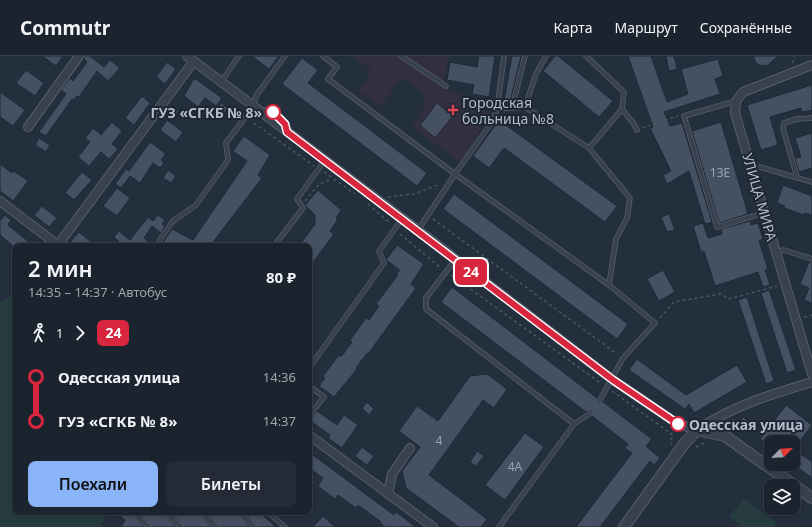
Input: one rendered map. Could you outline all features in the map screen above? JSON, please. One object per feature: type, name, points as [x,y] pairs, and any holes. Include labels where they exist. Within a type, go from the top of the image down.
[{"type":"street","points":[[28,127],[79,56]]},
{"type":"street","points":[[187,56],[418,230],[455,260],[613,380],[678,424],[724,436],[812,498]]},
{"type":"street","points":[[60,243],[194,62]]},
{"type":"street","points":[[736,101],[743,92],[812,65]]},
{"type":"street","name":"УЛИЦА МИРА","points":[[736,101],[735,112],[812,374]]},
{"type":"street","points":[[0,201],[54,243]]},
{"type":"street","points":[[624,527],[684,444],[697,430],[731,409],[772,394],[812,382]]},
{"type":"street","points":[[312,437],[433,527]]},
{"type":"street","points":[[388,494],[392,474],[410,448]]},
{"type":"lane","points":[[221,82],[239,56]]},
{"type":"lane","points":[[161,243],[158,241],[173,221],[196,204],[228,160],[226,143],[253,107],[256,96],[285,56]]},
{"type":"lane","points":[[323,56],[337,67],[328,79],[455,174],[609,285],[655,324],[623,358],[613,380],[600,400]]},
{"type":"lane","points":[[401,56],[446,86]]},
{"type":"lane","points":[[418,230],[492,122],[497,109],[504,56]]},
{"type":"lane","points":[[512,108],[525,56]]},
{"type":"lane","points":[[525,107],[536,74],[546,56]]},
{"type":"lane","points":[[586,56],[624,92],[622,109],[589,148]]},
{"type":"lane","points":[[736,101],[684,116],[717,226],[764,213]]},
{"type":"lane","points":[[497,109],[525,107],[589,148],[630,198],[628,218],[616,239],[609,285]]},
{"type":"lane","points":[[622,109],[637,130]]},
{"type":"lane","points":[[796,178],[783,128],[784,123],[798,119],[812,118]]},
{"type":"lane","points":[[276,243],[303,208],[296,199],[325,160]]},
{"type":"lane","points":[[752,169],[760,167],[812,182]]},
{"type":"lane","points":[[312,364],[384,263],[379,251],[402,219]]},
{"type":"lane","points":[[776,252],[784,250],[812,259]]},
{"type":"lane","points":[[455,260],[426,298],[426,309],[574,424]]},
{"type":"lane","points":[[312,388],[324,396],[312,412]]},
{"type":"lane","points":[[499,527],[574,424],[589,414]]},
{"type":"lane","points":[[135,515],[149,527]]},
{"type":"lane","points":[[168,515],[182,527]]},
{"type":"lane","points":[[203,515],[217,527]]},
{"type":"lane","points":[[241,515],[255,527]]},
{"type":"lane","points":[[271,515],[285,527]]},
{"type":"path","points":[[788,65],[792,64],[794,56]]},
{"type":"path","points":[[637,130],[676,116]]},
{"type":"path","points":[[302,206],[319,184],[333,179]]},
{"type":"path","points":[[394,201],[388,197],[414,194],[451,180]]},
{"type":"path","points":[[428,216],[623,358]]},
{"type":"path","points":[[655,324],[674,302],[721,294],[729,300],[785,284]]},
{"type":"path","points":[[802,318],[812,314]]},
{"type":"path","points":[[732,441],[741,430],[734,425],[733,417]]},
{"type":"shaded area","name":"Городская больница №8","points":[[353,56],[449,56],[443,88],[462,95],[477,108],[490,112],[464,159],[457,160],[412,127],[424,108],[424,94],[402,78],[380,106],[358,91],[372,71]]},
{"type":"green space","points":[[12,296],[12,515],[107,515],[100,527],[0,527],[0,302]]},
{"type":"green space","points":[[744,498],[764,513],[764,515],[766,515],[777,523],[774,527],[742,527],[729,517]]},
{"type":"building","points":[[42,56],[63,56],[56,66]]},
{"type":"building","points":[[84,56],[90,56],[104,67],[110,60],[120,68],[108,81],[97,71],[79,97],[77,96],[74,100],[72,99],[46,136],[39,132],[66,94],[61,90],[70,78],[73,81],[87,62],[84,59]]},
{"type":"building","points":[[252,56],[279,56],[269,69]]},
{"type":"building","points":[[479,56],[495,56],[489,97],[472,94],[474,85],[447,80],[450,62],[477,67]]},
{"type":"building","points":[[512,56],[521,56],[510,102],[504,101]]},
{"type":"building","points":[[555,56],[558,56],[613,101],[599,117],[543,71]]},
{"type":"building","points":[[628,56],[651,56],[667,102],[688,94],[681,69],[718,59],[723,76],[715,79],[720,94],[664,112],[670,126],[682,123],[712,222],[705,224],[689,171],[667,184],[663,175],[671,171],[650,128],[653,127]]},
{"type":"building","points":[[666,56],[674,56],[677,69],[669,71]]},
{"type":"building","points":[[753,56],[778,56],[768,65],[762,66],[756,63]]},
{"type":"building","points":[[302,58],[318,70],[308,83],[427,173],[417,186],[282,84]]},
{"type":"building","points":[[167,62],[176,69],[165,84],[156,77]]},
{"type":"building","points":[[26,70],[44,83],[35,96],[16,83]]},
{"type":"building","points":[[194,78],[222,98],[216,106],[205,98],[198,107],[184,96]]},
{"type":"building","points":[[812,85],[812,110],[802,112],[801,108],[770,117],[778,145],[761,150],[747,105]]},
{"type":"building","points":[[0,92],[25,110],[13,126],[0,117]]},
{"type":"building","points":[[142,96],[150,103],[134,125],[125,118]]},
{"type":"building","points":[[221,103],[228,108],[219,120],[212,115]]},
{"type":"building","points":[[437,103],[453,116],[435,138],[420,125]]},
{"type":"building","points":[[171,105],[179,111],[171,121],[163,115]]},
{"type":"building","points":[[167,120],[183,132],[176,142],[160,130]]},
{"type":"building","points":[[499,120],[617,206],[605,222],[504,148],[489,168],[473,156]]},
{"type":"building","points":[[112,122],[122,131],[112,144],[118,149],[109,159],[101,152],[89,166],[78,157],[90,142],[85,138],[93,128],[101,135]]},
{"type":"building","points":[[721,122],[748,214],[719,223],[692,131]]},
{"type":"building","points":[[812,133],[812,168],[799,172],[795,158],[801,157],[795,138]]},
{"type":"building","points":[[244,136],[270,155],[258,175],[262,178],[212,243],[166,243],[164,241],[172,229],[193,240],[247,161],[233,151]]},
{"type":"building","points":[[39,138],[50,145],[46,152],[35,145]]},
{"type":"building","points":[[150,142],[166,154],[161,160],[164,163],[160,168],[153,163],[140,183],[130,176],[121,188],[115,184],[126,169],[129,171]]},
{"type":"building","points":[[0,164],[12,173],[14,171],[28,181],[13,201],[0,191]]},
{"type":"building","points":[[168,170],[176,176],[171,183],[163,178]]},
{"type":"building","points":[[82,172],[92,180],[74,200],[65,193]]},
{"type":"building","points":[[783,185],[812,196],[812,215],[805,213],[804,215],[784,208],[785,206],[777,203]]},
{"type":"building","points":[[117,188],[130,198],[117,216],[103,206]]},
{"type":"building","points":[[318,190],[341,210],[336,218],[338,219],[330,231],[334,234],[312,264],[312,243],[301,243],[315,224],[315,215],[305,205]]},
{"type":"building","points":[[454,194],[628,324],[617,339],[443,209]]},
{"type":"building","points":[[42,206],[57,218],[49,227],[34,215]]},
{"type":"building","points":[[669,214],[675,230],[667,232],[661,217]]},
{"type":"building","points":[[5,215],[11,220],[8,225],[30,243],[12,243],[12,245],[0,235],[0,219],[1,220]]},
{"type":"building","points":[[158,215],[165,220],[162,224],[165,226],[161,233],[152,226],[144,238],[150,243],[120,243],[114,237],[119,231],[130,240],[148,217],[153,221]]},
{"type":"building","points":[[750,221],[751,225],[758,223],[763,239],[759,241],[768,269],[765,270],[770,285],[763,287],[758,272],[715,286],[704,251],[701,252],[693,226],[703,223],[708,238],[722,234],[721,229]]},
{"type":"building","points":[[79,232],[92,243],[73,243],[71,241]]},
{"type":"building","points":[[397,245],[424,264],[411,284],[416,288],[356,368],[357,369],[334,397],[319,386],[325,378],[323,376],[339,355],[341,357],[352,342],[350,340],[366,318],[369,320],[379,306],[376,304],[398,275],[397,273],[400,270],[386,260]]},
{"type":"building","points":[[809,262],[812,262],[812,303],[804,300],[809,288],[800,284]]},
{"type":"building","points":[[663,270],[675,292],[659,301],[647,279]]},
{"type":"building","points":[[452,287],[597,398],[598,403],[603,402],[652,439],[646,446],[660,458],[654,465],[650,461],[600,527],[576,527],[632,453],[625,448],[628,444],[592,416],[591,411],[586,412],[441,302]]},
{"type":"building","points":[[769,290],[796,370],[787,373],[761,293]]},
{"type":"building","points":[[747,297],[774,381],[766,384],[738,300]]},
{"type":"building","points":[[637,359],[686,395],[737,365],[747,382],[694,413],[689,404],[685,409],[629,370]]},
{"type":"building","points":[[487,374],[507,389],[494,408],[483,400],[429,475],[487,519],[481,527],[459,527],[406,488],[402,471],[420,447],[399,431],[417,406],[438,421],[470,376]]},
{"type":"building","points":[[367,402],[374,409],[369,415],[362,408]]},
{"type":"building","points":[[786,405],[812,425],[800,441],[800,435],[764,435],[764,442],[760,439]]},
{"type":"building","points":[[317,411],[337,425],[344,415],[358,425],[342,448],[328,438],[330,435],[312,422],[312,417]]},
{"type":"building","points":[[743,417],[752,423],[747,431],[738,424]]},
{"type":"building","points":[[525,433],[544,447],[505,500],[485,485]]},
{"type":"building","points":[[362,447],[374,456],[367,465],[355,456]]},
{"type":"building","points":[[477,451],[484,456],[476,466],[470,462]]},
{"type":"building","points":[[800,453],[812,462],[812,478],[800,469]]},
{"type":"building","points":[[313,455],[394,515],[396,512],[416,527],[385,527],[380,523],[381,522],[358,505],[356,508],[338,495],[335,499],[318,486],[323,478],[312,470]]},
{"type":"building","points":[[119,515],[132,515],[144,527],[121,527],[125,520]]},
{"type":"building","points":[[140,515],[165,515],[176,527],[152,527]]},
{"type":"building","points":[[173,515],[200,515],[212,527],[184,527]]},
{"type":"building","points":[[208,515],[238,515],[250,527],[220,527]]},
{"type":"building","points":[[246,515],[262,515],[276,527],[258,527]]},
{"type":"building","points":[[323,516],[335,527],[313,527]]},
{"type":"bus line","name":"24","points":[[273,112],[285,124],[287,132],[418,230],[455,260],[613,380],[678,424]]},
{"type":"place","name":"Городская больница №8","points":[[453,110]]},
{"type":"place","name":"ГУЗ «СГКБ № 8»","points":[[273,112]]},
{"type":"place","name":"Одесская улица","points":[[678,424]]}]
